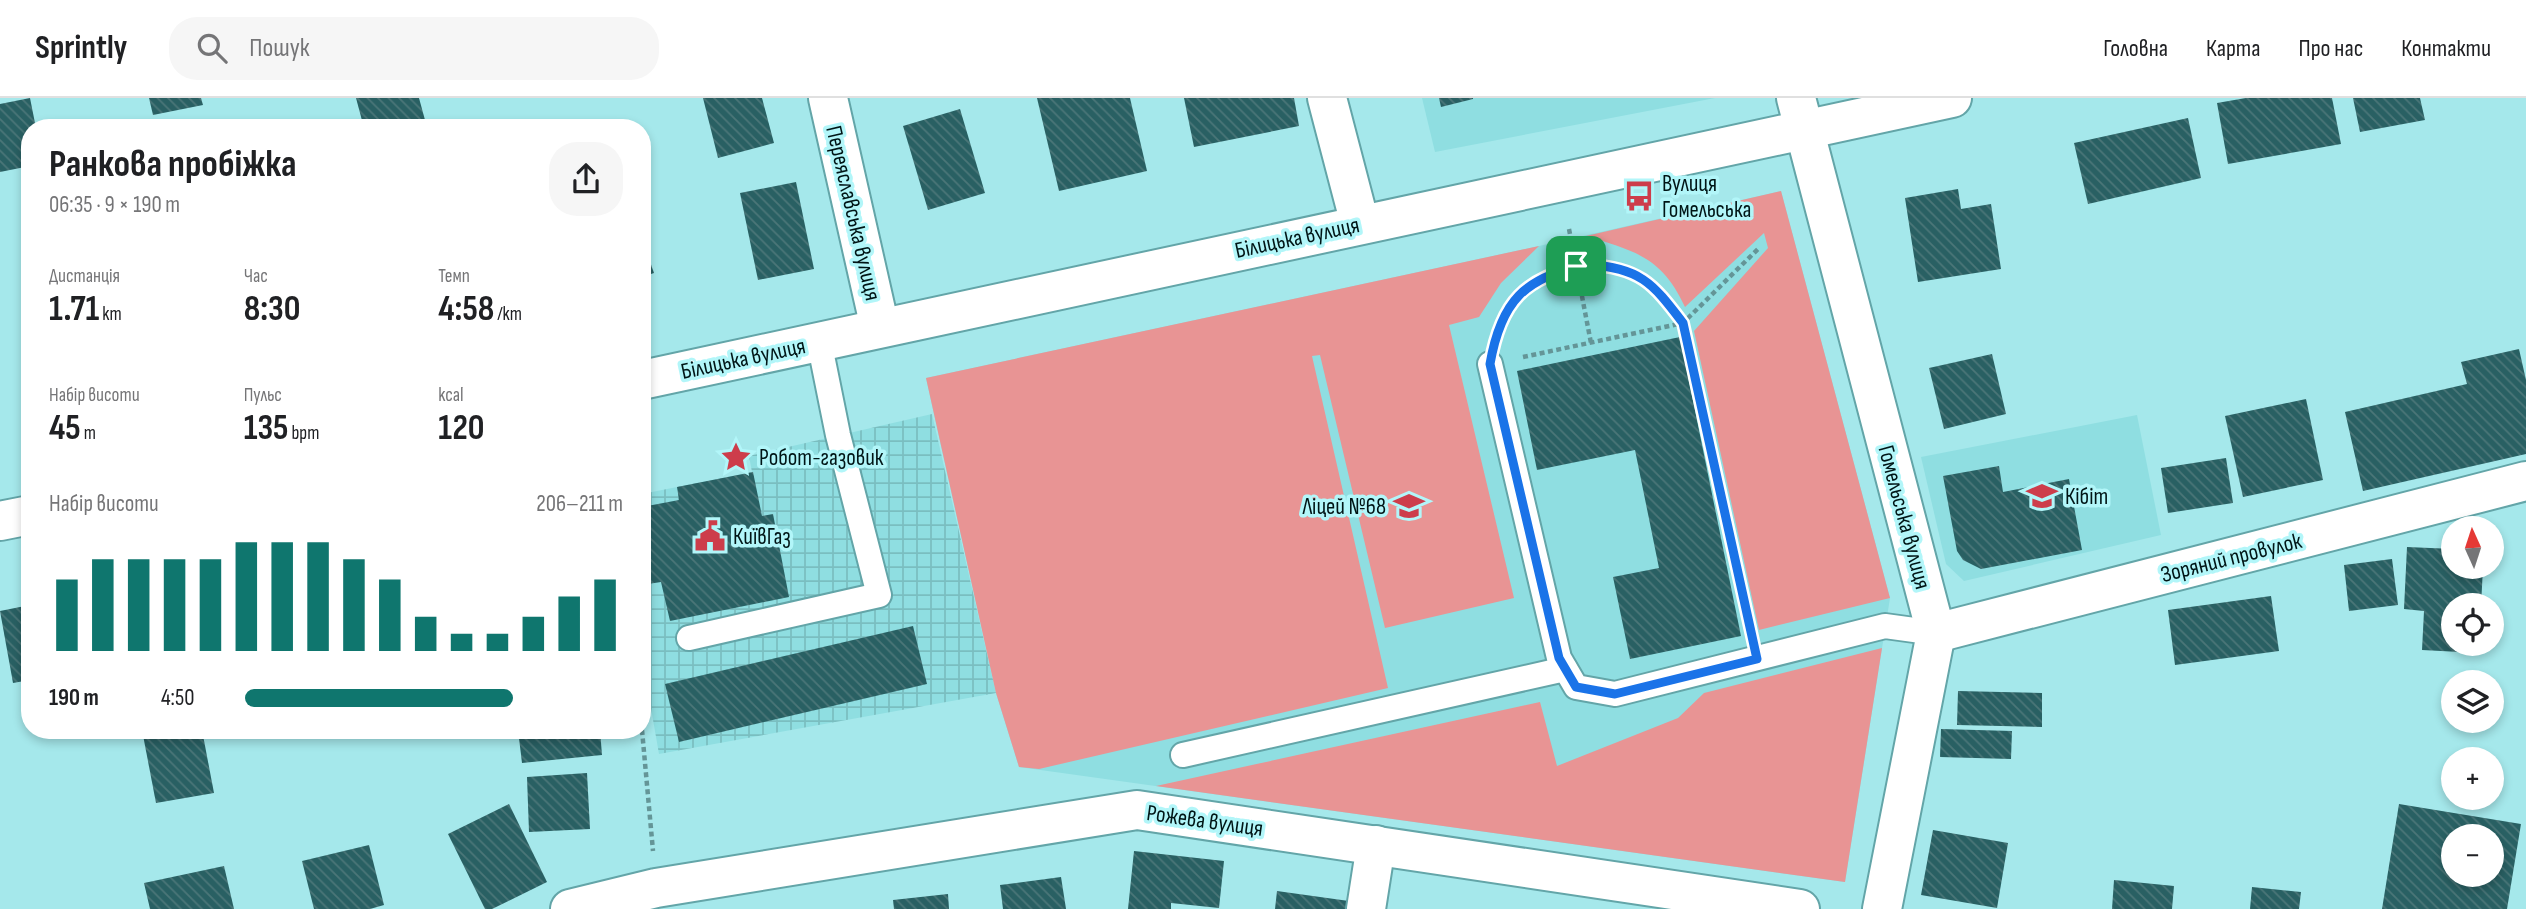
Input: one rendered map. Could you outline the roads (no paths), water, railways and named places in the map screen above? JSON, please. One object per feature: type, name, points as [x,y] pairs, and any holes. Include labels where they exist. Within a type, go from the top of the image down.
[{"type":"street","name":"Переяславська вулиця","points":[[828,98],[880,328]]},
{"type":"street","points":[[1326,98],[1360,223]]},
{"type":"street","name":"Білицька вулиця","points":[[651,378],[1360,223],[1800,114],[1952,98]]},
{"type":"street","name":"Гомельська вулиця","points":[[1800,114],[1936,633],[1882,909]]},
{"type":"street","name":"Зоряний провулок","points":[[1936,633],[2526,481]]},
{"type":"street","points":[[0,521],[21,517]]},
{"type":"street","name":"Рожева вулиця","points":[[570,909],[656,888],[1137,810],[1800,909]]},
{"type":"street","points":[[1366,909],[1376,845]]},
{"type":"lane","points":[[689,638],[879,595],[838,435],[818,341]]},
{"type":"lane","points":[[1490,364],[1559,658],[1576,687],[1615,694],[1885,626],[1936,633]]},
{"type":"lane","points":[[1183,755],[1565,669]]},
{"type":"place","name":"Вулиця Гомельська","points":[[1639,196]]},
{"type":"place","name":"Робот-газовик","points":[[736,457]]},
{"type":"place","name":"Кібіт","points":[[2042,496]]},
{"type":"place","name":"Ліцей №68","points":[[1409,506]]},
{"type":"place","name":"КиївГаз","points":[[710,536]]}]
